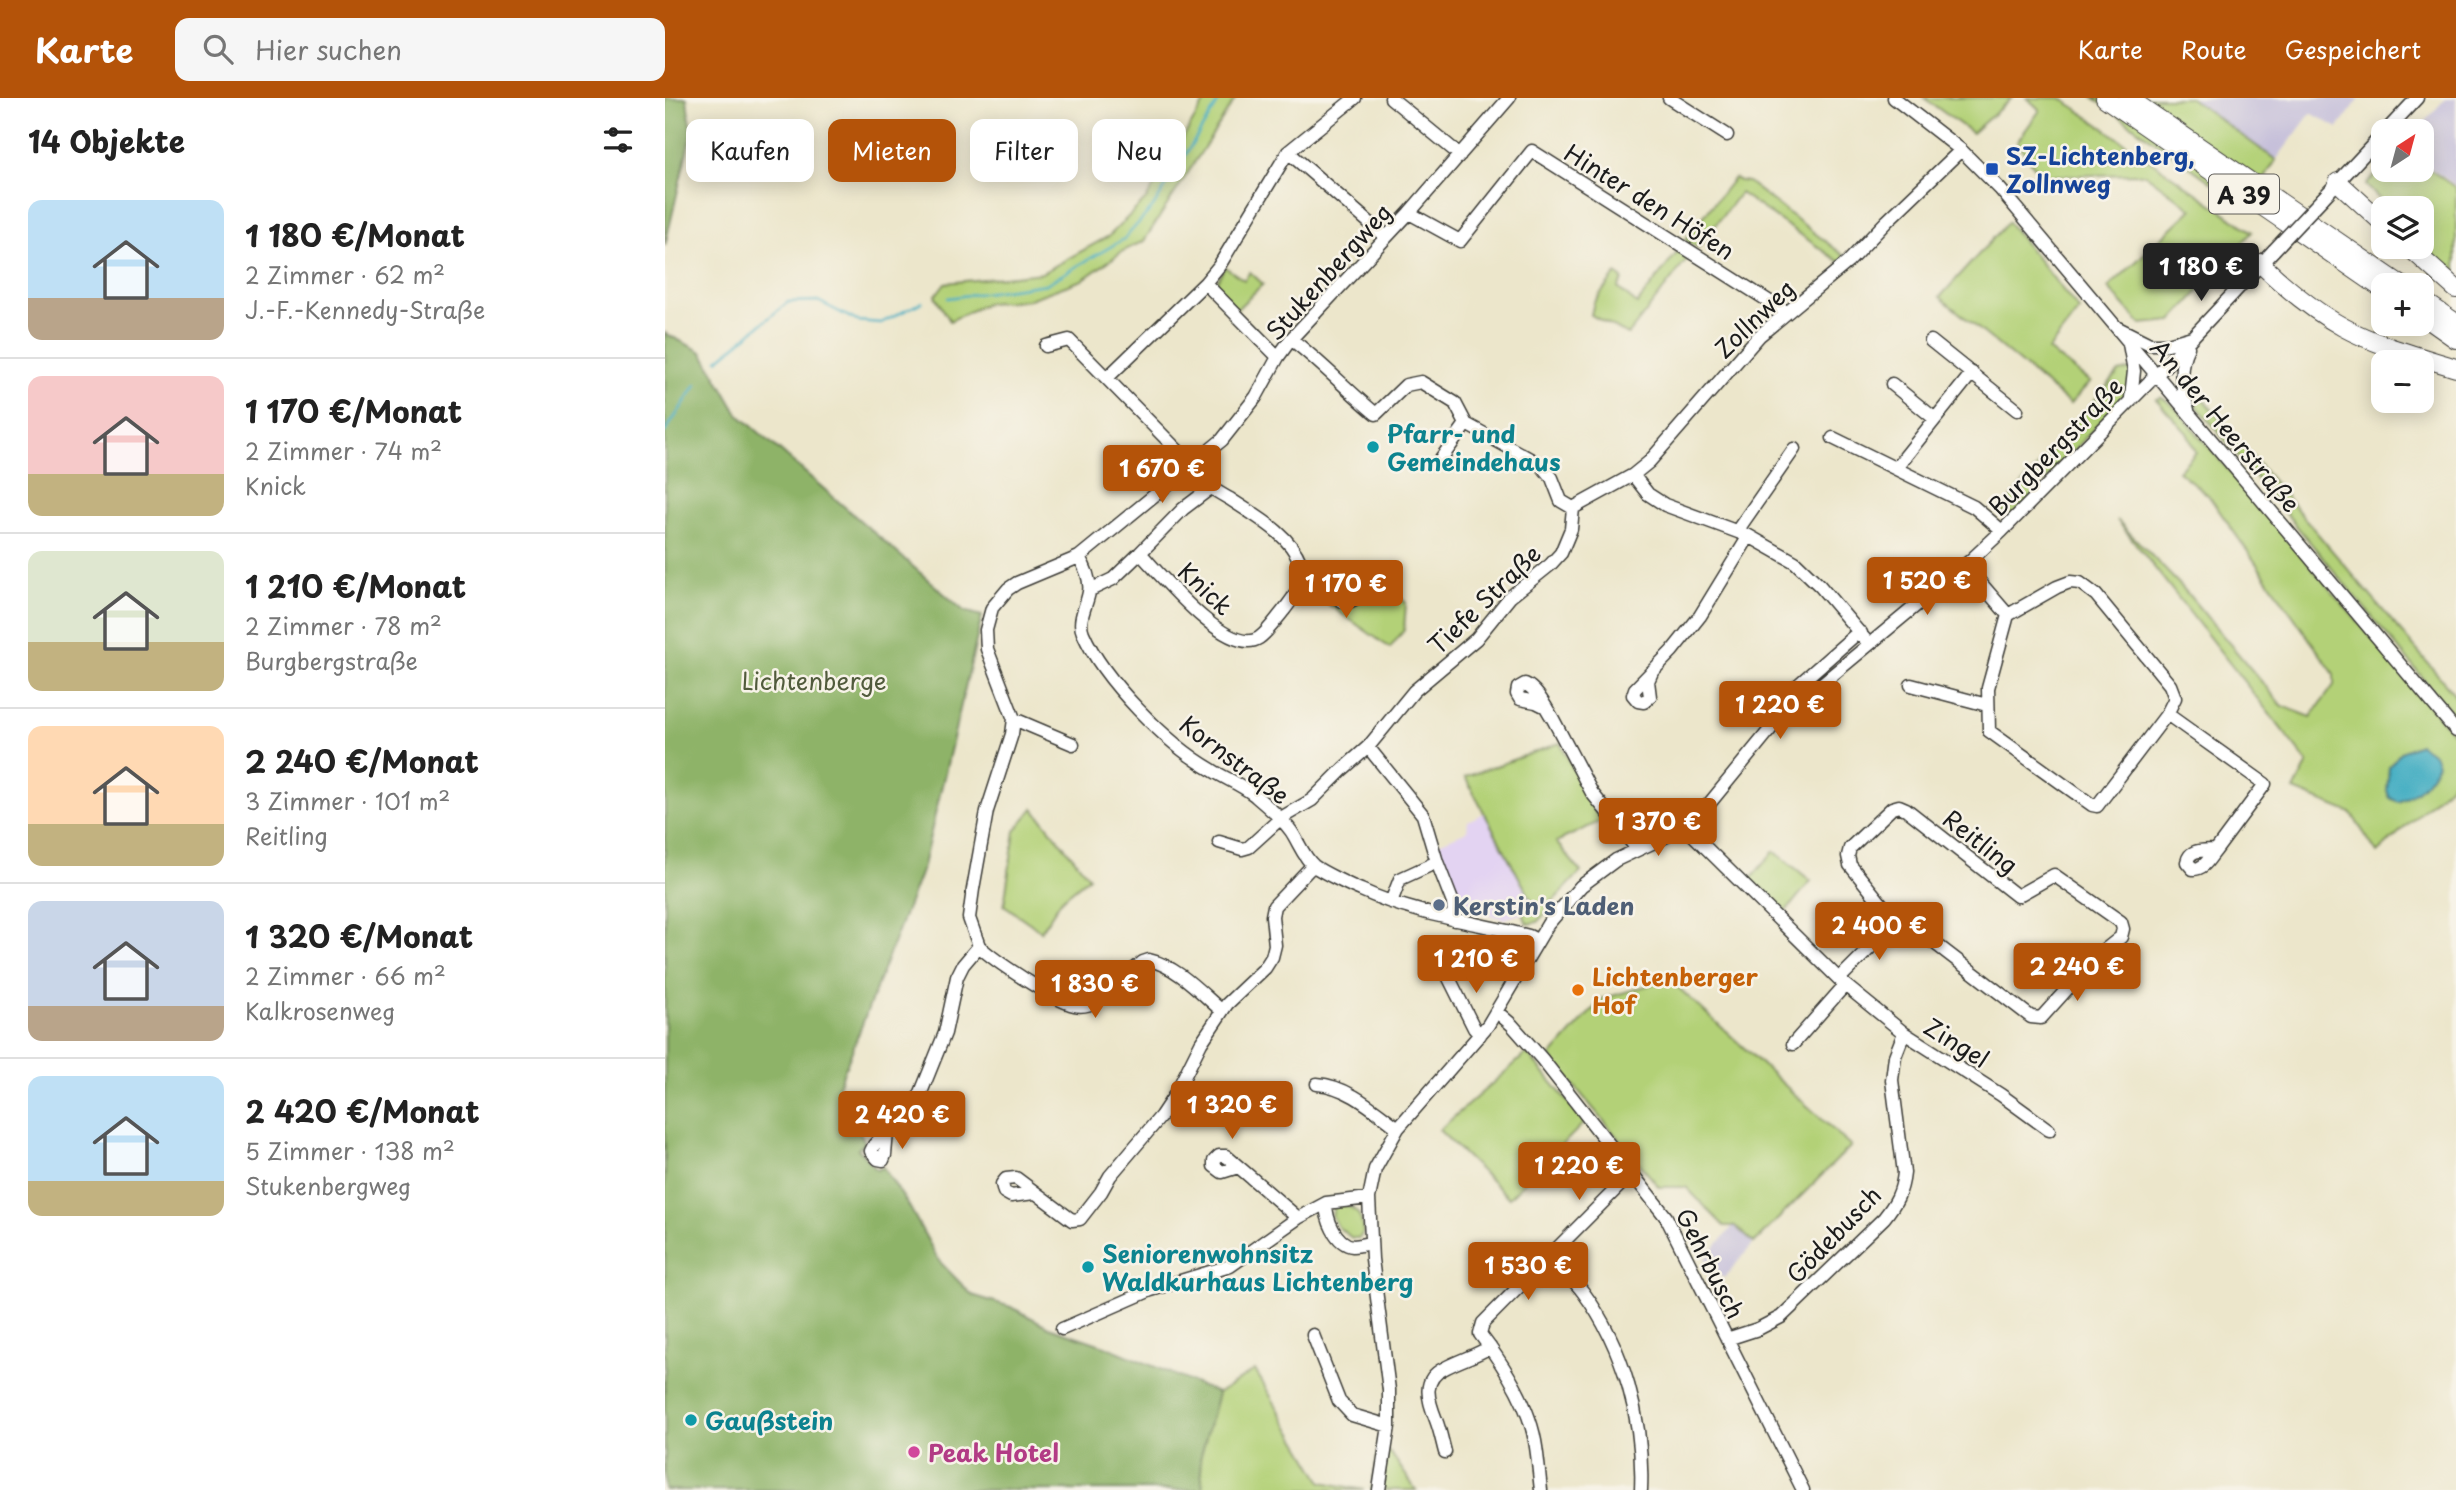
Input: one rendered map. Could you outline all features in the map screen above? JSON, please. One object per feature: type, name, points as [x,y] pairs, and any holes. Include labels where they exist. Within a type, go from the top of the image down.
[{"type":"highway","name":"A 39","points":[[2105,98],[2371,281]]},
{"type":"highway","name":"A 39","points":[[2128,98],[2383,273]]},
{"type":"highway","points":[[2338,182],[2371,212]]},
{"type":"highway","points":[[2422,259],[2456,289]]},
{"type":"highway","points":[[2260,263],[2309,305],[2345,328],[2388,346],[2456,368]]},
{"type":"highway","points":[[2434,308],[2456,323]]},
{"type":"highway","points":[[2434,323],[2456,339]]},
{"type":"street","points":[[1108,379],[1219,266],[1287,152],[1355,98]]},
{"type":"street","points":[[1391,98],[1460,155]]},
{"type":"street","name":"Stukenbergweg","points":[[1014,719],[987,649],[986,630],[992,608],[1008,589],[1017,583],[1079,557],[1222,440],[1242,417],[1277,357],[1291,339],[1409,213],[1509,98]]},
{"type":"street","points":[[1669,98],[1727,135]]},
{"type":"street","name":"An der Heerstraße","points":[[1894,98],[1961,150],[2000,189],[2456,731]]},
{"type":"street","name":"Burgbergstraße","points":[[2397,119],[2417,98]]},
{"type":"street","name":"Burgbergstraße","points":[[1379,1490],[1389,1426],[1388,1377],[1370,1243],[1369,1198],[1375,1169],[1398,1128],[1497,1012],[1537,940],[1556,912],[1591,877],[1637,849],[1684,826],[1709,804],[1772,726],[2002,531],[2192,337],[2371,147]]},
{"type":"street","name":"Zollnweg","points":[[1568,506],[1633,475],[1649,462],[1751,344],[1848,262],[1961,150]]},
{"type":"street","name":"Hinter den Höfen","points":[[1409,213],[1460,241],[1532,151],[1786,312]]},
{"type":"street","points":[[1287,152],[1386,237]]},
{"type":"street","points":[[1205,283],[1277,357]]},
{"type":"street","points":[[2115,327],[2131,332],[2150,344],[2168,344],[2192,337]]},
{"type":"street","points":[[2189,414],[2180,373],[2183,355],[2192,337]]},
{"type":"street","points":[[1291,339],[1317,358],[1376,414],[1406,385],[1421,382],[1455,403],[1466,424],[1541,465],[1549,473],[1558,497],[1568,506]]},
{"type":"street","points":[[1046,346],[1069,340],[1195,462],[1212,487],[1285,539],[1297,555],[1303,578],[1324,586],[1346,603],[1393,581]]},
{"type":"street","points":[[1931,341],[2017,410]]},
{"type":"street","points":[[2129,344],[2134,371],[2131,398]]},
{"type":"street","points":[[1896,468],[1972,373]]},
{"type":"street","points":[[1892,384],[1935,419]]},
{"type":"street","points":[[1440,460],[1466,424]]},
{"type":"street","points":[[1833,438],[1974,507],[2002,531]]},
{"type":"street","points":[[1652,672],[1686,635],[1707,606],[1743,534],[1794,449]]},
{"type":"street","points":[[1633,475],[1648,494],[1665,505],[1743,534],[1795,562],[1820,586],[1869,644]]},
{"type":"street","points":[[1079,557],[1085,568],[1090,590],[1113,579],[1182,509],[1212,487]]},
{"type":"street","name":"Tiefe Straße","points":[[1219,842],[1246,849],[1281,818],[1312,800],[1368,747],[1414,691],[1476,639],[1510,597],[1561,553],[1571,528],[1568,506]]},
{"type":"street","name":"Knick","points":[[1140,553],[1184,600],[1218,630],[1245,642],[1259,638],[1299,589],[1303,578]]},
{"type":"street","points":[[1965,565],[2008,615]]},
{"type":"street","points":[[2070,582],[2088,587],[2170,685],[2175,698],[2167,714],[2097,806],[1989,731],[1988,688],[2008,615],[2070,582]]},
{"type":"street","name":"Kornstraße","points":[[1090,590],[1080,624],[1083,633],[1114,680],[1137,708],[1177,745],[1212,771],[1232,779],[1252,793],[1281,818],[1313,865],[1360,890],[1391,902],[1454,920],[1523,934],[1537,940]]},
{"type":"street","points":[[1772,726],[1763,716],[1860,633]]},
{"type":"street","points":[[1911,685],[1987,705]]},
{"type":"street","points":[[1546,707],[1592,793],[1637,849]]},
{"type":"street","points":[[2167,714],[2265,784],[2216,850]]},
{"type":"street","points":[[1073,744],[1014,719],[1012,734],[987,811],[973,889],[969,918],[979,946],[1070,1004],[1086,1006],[1095,1002],[1143,962],[1150,960],[1176,974],[1222,1011]]},
{"type":"street","points":[[1368,747],[1423,815],[1453,903],[1454,920]]},
{"type":"street","name":"Reitling","points":[[1899,806],[2017,896],[2054,874],[2121,922],[2123,929],[2121,937],[2096,957],[2041,1018],[2036,1019],[1911,925],[1896,922],[1850,864],[1848,856],[1850,848],[1892,808],[1899,806]]},
{"type":"street","name":"Zingel","points":[[1684,826],[1842,982],[1904,1033],[2049,1129]]},
{"type":"street","points":[[1391,902],[1400,880],[1437,862]]},
{"type":"street","points":[[1034,1193],[1072,1220],[1080,1219],[1110,1176],[1161,1116],[1175,1095],[1201,1042],[1222,1011],[1265,968],[1275,945],[1272,916],[1274,906],[1313,865]]},
{"type":"street","points":[[1793,1044],[1842,982],[1896,922]]},
{"type":"street","points":[[887,1132],[920,1095],[945,1033],[957,977],[979,946]]},
{"type":"street","points":[[1447,972],[1480,1035]]},
{"type":"street","name":"Gehrbusch","points":[[1497,1012],[1542,1059],[1666,1217],[1803,1490]]},
{"type":"street","name":"Gödebusch","points":[[1727,1339],[1758,1329],[1781,1317],[1884,1218],[1896,1203],[1903,1187],[1904,1173],[1892,1080],[1895,1056],[1904,1033]]},
{"type":"street","points":[[1317,1084],[1332,1085],[1359,1099],[1398,1128]]},
{"type":"street","points":[[1238,1167],[1298,1218]]},
{"type":"street","points":[[1542,1490],[1535,1439],[1527,1413],[1516,1389],[1480,1334],[1483,1323],[1632,1172]]},
{"type":"street","points":[[1062,1329],[1151,1290],[1230,1266],[1298,1218],[1326,1203],[1369,1198]]},
{"type":"street","points":[[1326,1203],[1326,1215],[1330,1225],[1345,1244],[1355,1246],[1370,1243]]},
{"type":"street","points":[[1551,1256],[1583,1292],[1597,1314],[1625,1374],[1638,1427],[1641,1490]]},
{"type":"street","points":[[1313,1335],[1339,1401],[1352,1415],[1389,1426]]},
{"type":"street","points":[[1445,1452],[1427,1396],[1428,1385],[1443,1368],[1472,1358],[1490,1347]]},
{"type":"shaded area","points":[[2190,98],[2360,98],[2338,128],[2311,113],[2276,160]]},
{"type":"shaded area","points":[[2446,98],[2456,98],[2456,186],[2434,170],[2434,119],[2427,119]]},
{"type":"shaded area","points":[[1484,813],[1536,909],[1504,919],[1475,911],[1456,898],[1434,845],[1467,831],[1468,821]]},
{"type":"shaded area","points":[[1734,1225],[1754,1243],[1724,1278],[1704,1260]]},
{"type":"green space","points":[[665,98],[687,98],[689,119],[686,119],[686,156],[665,246]]},
{"type":"green space","points":[[1207,98],[1236,98],[1186,176],[1186,133]]},
{"type":"green space","points":[[1924,98],[2012,98],[1972,133]]},
{"type":"green space","points":[[2027,98],[2061,98],[2252,232],[2172,321],[2141,324],[2108,288],[2192,209],[2145,174],[2041,176],[2017,142],[2040,110]]},
{"type":"green space","points":[[2094,98],[2190,98],[2276,160],[2247,208]]},
{"type":"green space","points":[[2434,172],[2456,188],[2456,278],[2434,256],[2434,196],[2377,196],[2366,185],[2371,179],[2371,182],[2434,182]]},
{"type":"green space","points":[[1734,178],[1748,182],[1846,257],[1840,262],[1740,193],[1698,248],[1685,240]]},
{"type":"green space","points":[[1157,182],[1182,182],[1144,241],[1123,251],[1082,280],[1027,300],[987,303],[950,321],[935,296],[945,283],[1042,273],[1109,236],[1147,198]]},
{"type":"green space","points":[[2008,222],[2079,310],[2048,350],[2090,382],[2070,404],[1940,297]]},
{"type":"green space","points":[[1679,250],[1689,257],[1628,335],[1591,315],[1594,302],[1616,274],[1623,280],[1618,288],[1637,304]]},
{"type":"green space","points":[[1225,267],[1244,280],[1250,272],[1263,284],[1236,310],[1214,286]]},
{"type":"green space","name":"Lichtenberge","points":[[665,333],[702,352],[738,414],[964,611],[982,616],[923,866],[837,1090],[865,1142],[858,1149],[877,1170],[883,1167],[909,1206],[939,1261],[972,1295],[1011,1307],[1049,1327],[1105,1346],[1218,1393],[1200,1459],[1203,1490],[925,1490],[898,1484],[894,1490],[665,1490]]},
{"type":"green space","points":[[2133,369],[2140,379],[2015,514],[1999,512],[2119,372]]},
{"type":"green space","points":[[2194,378],[2202,398],[2456,696],[2456,718],[2195,404],[2185,383]]},
{"type":"green space","points":[[2161,397],[2173,405],[2456,737],[2456,780],[2377,853],[2351,813],[2294,790],[2308,763],[2117,520],[2181,586],[2282,706],[2311,717],[2334,685],[2334,674],[2208,495],[2178,471],[2196,452],[2187,433],[2156,399]]},
{"type":"green space","points":[[1387,586],[1406,603],[1404,630],[1390,648],[1328,604],[1332,598],[1342,605]]},
{"type":"green space","points":[[1560,743],[1601,821],[1556,842],[1581,872],[1537,922],[1527,924],[1523,913],[1536,909],[1465,777]]},
{"type":"green space","points":[[1033,808],[1089,877],[1062,899],[1041,931],[1004,905],[1015,831]]},
{"type":"green space","points":[[1774,851],[1811,881],[1781,917],[1747,883]]},
{"type":"green space","points":[[1669,979],[1851,1146],[1754,1243],[1735,1226],[1724,1226],[1686,1187],[1659,1187],[1550,1057],[1602,999]]},
{"type":"green space","points":[[1527,1053],[1585,1122],[1509,1198],[1439,1130]]},
{"type":"green space","points":[[1342,1204],[1356,1211],[1362,1222],[1363,1233],[1359,1238],[1352,1238],[1338,1227],[1332,1216],[1334,1206]]},
{"type":"green space","points":[[1255,1370],[1322,1482],[1364,1490],[1203,1490],[1200,1459],[1218,1393]]},
{"type":"green space","points":[[1378,1450],[1390,1452],[1416,1490],[1371,1490]]},
{"type":"water","points":[[2419,744],[2434,754],[2438,764],[2421,787],[2398,802],[2390,798],[2387,791],[2389,767],[2401,752]]},
{"type":"waterway","points":[[948,298],[1046,284],[1124,239],[1153,207],[1221,98]]},
{"type":"waterway","points":[[718,360],[788,302],[818,301],[857,321],[881,323],[922,302]]},
{"type":"waterway","points":[[665,432],[696,385]]},
{"type":"place","name":"SZ-Lichtenberg, Zollnweg","points":[[1992,169]]},
{"type":"place","name":"Pfarr- und Gemeindehaus","points":[[1373,447]]},
{"type":"place","name":"Kerstin's Laden","points":[[1439,905]]},
{"type":"place","name":"Lichtenberger Hof","points":[[1578,990]]},
{"type":"place","name":"Seniorenwohnsitz Waldkurhaus Lichtenberg","points":[[1088,1267]]},
{"type":"place","name":"Gaußstein","points":[[691,1420]]},
{"type":"place","name":"Peak Hotel","points":[[914,1452]]}]
